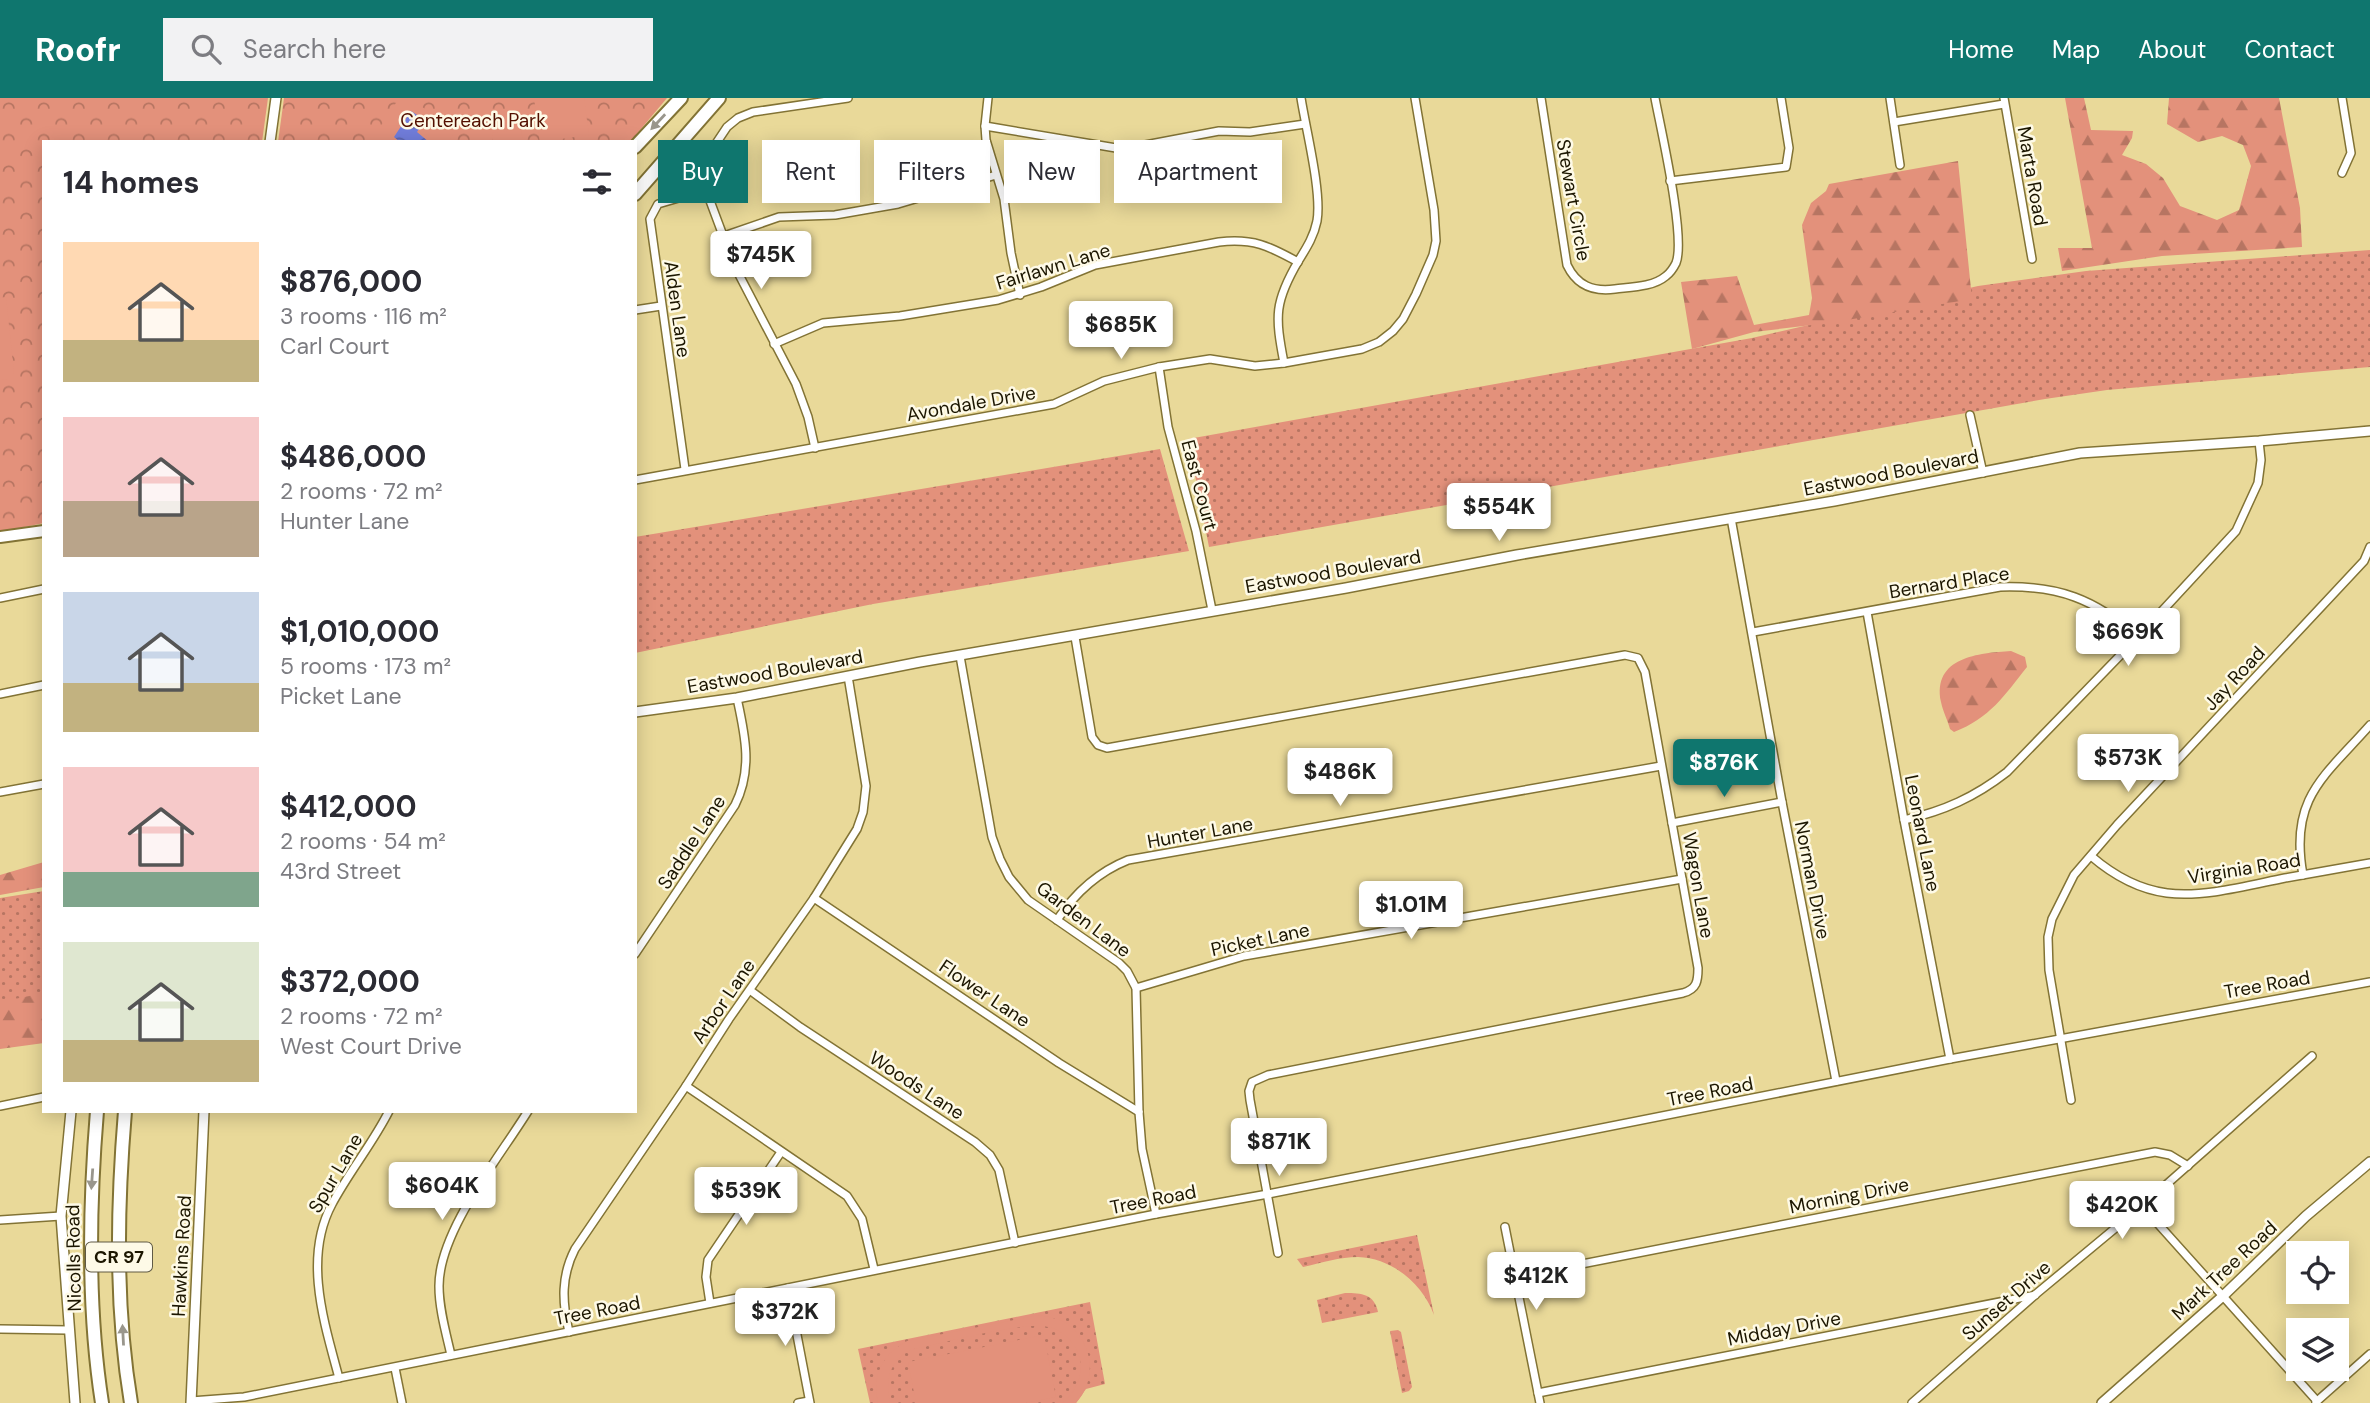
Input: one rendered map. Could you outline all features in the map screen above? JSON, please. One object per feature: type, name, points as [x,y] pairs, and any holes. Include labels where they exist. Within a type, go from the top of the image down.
[{"type":"highway","points":[[637,145],[681,98]]},
{"type":"highway","points":[[637,192],[719,98]]},
{"type":"highway","name":"Nicolls Road","points":[[97,1113],[90,1203],[95,1361],[102,1403]]},
{"type":"highway","name":"CR 97","points":[[125,1113],[119,1177],[119,1274],[124,1361],[131,1403]]},
{"type":"main road","points":[[0,539],[41,532]]},
{"type":"street","points":[[270,140],[276,98]]},
{"type":"street","points":[[779,108],[791,98]]},
{"type":"street","points":[[719,140],[727,127],[738,118],[753,112],[848,98]]},
{"type":"street","points":[[988,98],[985,126],[1004,199],[1020,295]]},
{"type":"street","points":[[1284,363],[1277,312],[1298,262],[1312,240],[1318,219],[1301,98]]},
{"type":"street","name":"Avondale Drive","points":[[637,480],[1054,404],[1104,381],[1159,367],[1210,359],[1255,366],[1284,363],[1362,349],[1379,342],[1403,319],[1433,255],[1436,227],[1415,98]]},
{"type":"street","name":"Stewart Circle","points":[[1541,98],[1564,255],[1571,274],[1584,286],[1606,290],[1644,285],[1665,277],[1676,263],[1678,246],[1670,181],[1655,98]]},
{"type":"street","points":[[1670,181],[1786,167],[1789,148],[1781,98]]},
{"type":"street","points":[[1890,98],[1900,165]]},
{"type":"street","points":[[2342,98],[2351,153],[2342,173]]},
{"type":"street","points":[[1894,122],[2004,101]]},
{"type":"street","name":"Marta Road","points":[[2004,101],[2032,259]]},
{"type":"street","points":[[985,126],[1116,148],[1220,131],[1250,132],[1305,124]]},
{"type":"street","points":[[724,236],[779,217],[835,215],[898,204],[996,175]]},
{"type":"street","name":"Alden Lane","points":[[661,203],[658,204],[650,219],[685,469]]},
{"type":"street","points":[[711,203],[747,294],[803,401],[815,448]]},
{"type":"street","name":"Fairlawn Lane","points":[[774,344],[823,323],[900,316],[1020,295],[1095,265],[1239,239],[1257,242],[1298,262]]},
{"type":"street","points":[[637,310],[661,306]]},
{"type":"street","name":"East Court","points":[[1159,367],[1168,427],[1196,531],[1212,610]]},
{"type":"street","points":[[1970,415],[1983,473]]},
{"type":"street","name":"Eastwood Boulevard","points":[[637,712],[737,698],[1212,610],[1983,473],[2080,453],[2370,431]]},
{"type":"street","points":[[1904,820],[1934,813],[1962,802],[2007,772],[2138,637],[2242,522],[2258,484],[2262,460],[2259,441]]},
{"type":"street","name":"Norman Drive","points":[[1731,518],[1836,1082]]},
{"type":"street","name":"Jay Road","points":[[2071,1100],[2049,970],[2048,937],[2052,919],[2066,889],[2117,825],[2367,564],[2370,547]]},
{"type":"street","name":"Bernard Place","points":[[1753,632],[2000,587],[2022,586],[2057,590],[2100,607],[2138,637]]},
{"type":"street","points":[[0,598],[42,589]]},
{"type":"street","name":"Leonard Lane","points":[[1867,612],[1950,1059]]},
{"type":"street","name":"Wagon Lane","points":[[1075,636],[1092,737],[1097,745],[1107,748],[1625,655],[1634,656],[1641,661],[1645,673],[1698,968],[1697,983],[1687,992],[1268,1075],[1252,1082],[1250,1100],[1278,1253]]},
{"type":"street","name":"Garden Lane","points":[[960,656],[992,837],[1009,877],[1028,900],[1119,963],[1127,971],[1136,988]]},
{"type":"street","name":"Arbor Lane","points":[[569,1332],[563,1291],[570,1259],[729,1020],[814,898],[856,829],[865,801],[864,771],[848,677]]},
{"type":"street","points":[[0,694],[42,685]]},
{"type":"street","name":"Saddle Lane","points":[[637,951],[743,790],[747,760],[737,698]]},
{"type":"street","points":[[2303,874],[2299,834],[2305,805],[2314,788],[2370,725]]},
{"type":"street","name":"Hunter Lane","points":[[1057,920],[1067,905],[1098,876],[1128,860],[1661,766]]},
{"type":"street","points":[[0,792],[42,784]]},
{"type":"street","points":[[1672,823],[1782,802]]},
{"type":"street","name":"Virginia Road","points":[[2091,856],[2135,885],[2168,893],[2196,893],[2370,863]]},
{"type":"street","name":"Picket Lane","points":[[1136,988],[1244,956],[1682,879]]},
{"type":"street","name":"Flower Lane","points":[[814,898],[1059,1063],[1139,1112]]},
{"type":"street","name":"Tree Road","points":[[191,1402],[244,1397],[395,1368],[874,1269],[1950,1059],[2370,982]]},
{"type":"street","points":[[1136,988],[1142,1149],[1156,1214]]},
{"type":"street","name":"Woods Lane","points":[[751,991],[800,1027],[975,1142],[990,1155],[999,1170],[1016,1242]]},
{"type":"street","name":"Sunset Drive","points":[[1912,1403],[2312,1056]]},
{"type":"street","points":[[686,1086],[848,1196],[867,1231],[874,1269]]},
{"type":"street","points":[[0,1106],[42,1097]]},
{"type":"street","points":[[71,1113],[61,1216],[75,1403]]},
{"type":"street","name":"Hawkins Road","points":[[191,1402],[204,1113]]},
{"type":"street","name":"Spur Lane","points":[[339,1378],[318,1277],[319,1240],[332,1204],[388,1113]]},
{"type":"street","points":[[451,1355],[439,1284],[449,1241],[458,1219],[527,1113]]},
{"type":"street","points":[[710,1303],[706,1277],[708,1260],[781,1152]]},
{"type":"street","name":"Morning Drive","points":[[1515,1277],[2155,1152],[2170,1155],[2188,1166]]},
{"type":"street","name":"Mark Tree Road","points":[[2102,1403],[2223,1296],[2306,1216],[2370,1162]]},
{"type":"street","points":[[2142,1206],[2316,1402],[2370,1354]]},
{"type":"street","points":[[0,1220],[61,1216]]},
{"type":"street","points":[[1505,1227],[1540,1403]]},
{"type":"street","points":[[788,1288],[809,1402],[798,1403]]},
{"type":"street","name":"Midday Drive","points":[[1538,1393],[2036,1294]]},
{"type":"street","points":[[0,1329],[68,1330]]},
{"type":"street","points":[[395,1368],[402,1403]]},
{"type":"green space","points":[[0,98],[268,98],[262,140],[42,140],[42,523],[0,532]]},
{"type":"green space","name":"Centereach Park","points":[[284,98],[667,98],[632,140],[278,140]]},
{"type":"green space","points":[[399,98],[414,98],[416,103],[436,116],[434,118],[455,132],[449,140],[372,140]]},
{"type":"green space","points":[[534,98],[584,98],[589,135],[540,140]]},
{"type":"green space","points":[[2065,98],[2084,98],[2091,130],[2133,131],[2122,155],[2146,164],[2163,178],[2180,206],[2217,220],[2239,210],[2251,166],[2243,145],[2222,136],[2198,142],[2167,124],[2169,98],[2279,98],[2300,208],[2302,247],[2162,256],[2062,271],[2058,248],[2092,248]]},
{"type":"green space","points":[[519,109],[521,123],[491,127],[489,114]]},
{"type":"green space","points":[[521,129],[523,140],[493,140],[492,133]]},
{"type":"green space","points":[[1958,161],[1972,299],[1829,323],[1754,332],[1692,349],[1681,282],[1737,276],[1754,325],[1809,315],[1812,298],[1802,225],[1811,203],[1826,191],[1829,184]]},
{"type":"green space","points":[[2370,250],[2370,367],[2107,390],[2045,399],[1209,547],[1188,439],[1752,338],[1978,286],[2086,271]]},
{"type":"green space","points":[[6,297],[14,373],[9,379],[0,380],[0,298]]},
{"type":"green space","points":[[1160,449],[1189,551],[873,604],[637,653],[637,537]]},
{"type":"green space","points":[[2011,651],[2025,657],[2027,667],[1987,713],[1954,732],[1950,729],[1941,702],[1940,687],[1944,675],[1961,660],[1972,656]]},
{"type":"green space","points":[[42,863],[42,887],[0,895],[0,875]]},
{"type":"green space","points":[[42,891],[42,999],[0,1007],[0,898]]},
{"type":"green space","points":[[42,993],[42,1043],[0,1049],[0,1002]]},
{"type":"green space","points":[[1417,1235],[1434,1315],[1414,1283],[1383,1262],[1351,1257],[1303,1267],[1297,1259]]},
{"type":"green space","points":[[1357,1293],[1370,1298],[1378,1312],[1322,1323],[1317,1300]]},
{"type":"green space","points":[[1090,1302],[1105,1384],[1086,1389],[1076,1403],[870,1403],[858,1349]]},
{"type":"green space","points":[[1039,1315],[1066,1323],[1082,1340],[1087,1350],[1090,1372],[1088,1383],[1076,1403],[1062,1403],[1071,1394],[1079,1378],[1081,1366],[1076,1349],[1059,1331],[1036,1326],[1001,1330],[910,1350],[897,1360],[890,1372],[890,1403],[878,1403],[876,1383],[881,1367],[891,1353],[907,1341]]},
{"type":"green space","points":[[1390,1331],[1401,1332],[1412,1387],[1402,1393]]},
{"type":"green space","points":[[1044,1335],[1056,1397],[1026,1403],[916,1403],[908,1362]]},
{"type":"water","points":[[411,111],[425,120],[417,132],[427,140],[398,140],[394,137]]}]
